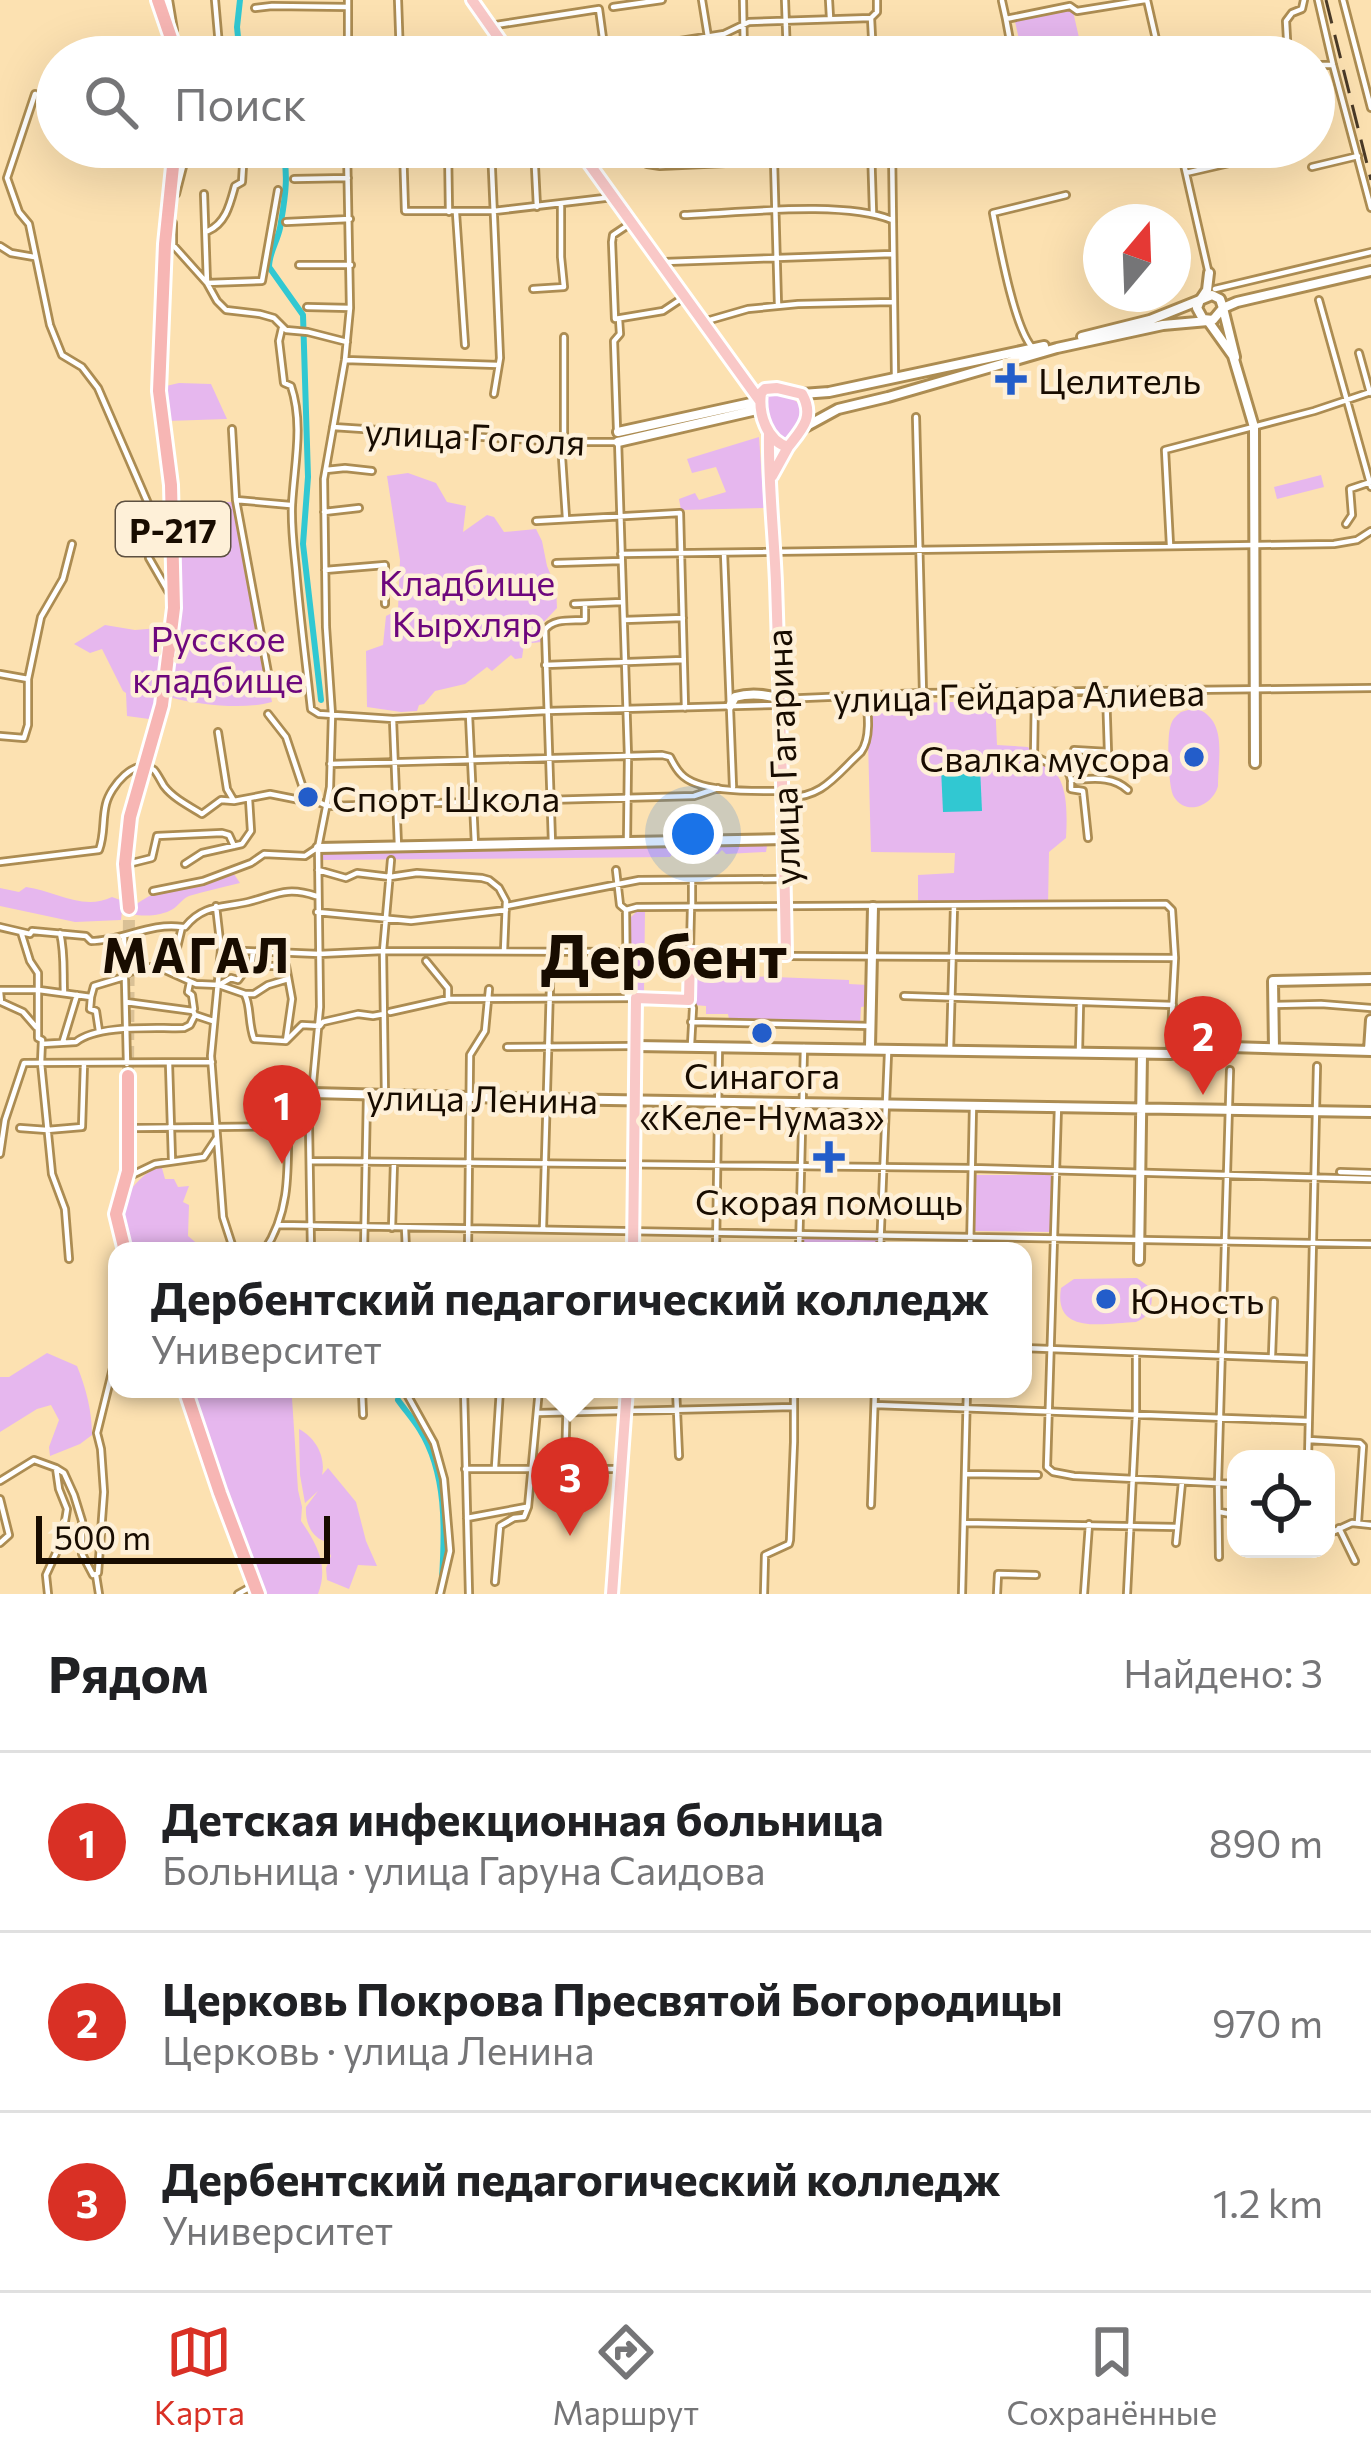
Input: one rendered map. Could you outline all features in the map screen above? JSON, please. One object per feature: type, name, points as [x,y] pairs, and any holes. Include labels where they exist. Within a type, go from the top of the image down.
[{"type":"highway","points":[[158,0],[170,36]]},
{"type":"highway","name":"Р-217","points":[[129,908],[125,864],[130,818],[162,704],[174,602],[171,484],[159,391],[175,168]]},
{"type":"highway","points":[[123,1242],[116,1214],[127,1178],[128,1070]]},
{"type":"highway","points":[[188,1398],[256,1590]]},
{"type":"main road","points":[[472,0],[497,36]]},
{"type":"main road","points":[[592,168],[760,405],[776,444],[788,447],[804,428],[809,413],[802,394],[735,369]]},
{"type":"main road","points":[[760,405],[765,389],[777,388]]},
{"type":"main road","name":"улица Гагарина","points":[[769,434],[775,553]]},
{"type":"main road","name":"улица Гагарина","points":[[785,879],[770,482],[788,447]]},
{"type":"main road","name":"улица Гагарина","points":[[784,794],[787,956]]},
{"type":"main road","name":"улица Гагарина","points":[[690,953],[786,955],[786,907]]},
{"type":"main road","points":[[633,1242],[631,997],[689,1001],[690,953],[787,956]]},
{"type":"main road","points":[[612,1594],[627,1398]]},
{"type":"street","points":[[168,0],[174,36]]},
{"type":"street","points":[[215,0],[218,36]]},
{"type":"street","points":[[398,0],[399,36]]},
{"type":"street","points":[[613,8],[662,0]]},
{"type":"street","points":[[702,0],[708,36]]},
{"type":"street","points":[[743,0],[743,36]]},
{"type":"street","points":[[785,0],[786,36]]},
{"type":"street","points":[[829,0],[830,18]]},
{"type":"street","points":[[713,36],[743,24],[871,17],[878,13],[878,0]]},
{"type":"street","points":[[1006,20],[1070,6],[1077,11],[1146,0],[1155,36]]},
{"type":"street","points":[[1287,36],[1286,20],[1302,9],[1304,0]]},
{"type":"street","points":[[1318,0],[1326,36]]},
{"type":"street","points":[[1343,0],[1371,108]]},
{"type":"street","points":[[1002,2],[1009,36]]},
{"type":"street","points":[[255,8],[272,3],[348,3],[348,36]]},
{"type":"street","points":[[490,26],[599,9],[603,36]]},
{"type":"street","points":[[871,17],[872,36]]},
{"type":"street","points":[[1335,72],[1371,208]]},
{"type":"street","points":[[34,94],[3,180],[29,224],[50,325],[62,355],[82,367],[98,388],[150,508],[149,558],[174,602]]},
{"type":"street","points":[[1335,162],[1358,156]]},
{"type":"street","points":[[183,168],[170,246],[207,283],[217,301],[226,310],[268,316],[282,328],[347,342]]},
{"type":"street","points":[[207,231],[223,220],[235,186],[242,182],[243,168]]},
{"type":"street","points":[[310,1242],[309,1126],[320,1026],[318,853],[327,806],[332,715],[324,512],[350,308],[348,168]]},
{"type":"street","points":[[404,168],[405,211],[494,211],[613,197]]},
{"type":"street","points":[[450,168],[465,345]]},
{"type":"street","points":[[492,168],[498,365],[494,394]]},
{"type":"street","points":[[535,168],[537,208]]},
{"type":"street","points":[[772,168],[778,307]]},
{"type":"street","points":[[871,168],[873,212]]},
{"type":"street","points":[[892,168],[895,377]]},
{"type":"street","points":[[1185,168],[1237,370]]},
{"type":"street","points":[[1186,172],[1204,168]]},
{"type":"street","points":[[294,179],[348,178]]},
{"type":"street","points":[[207,283],[262,281],[278,190]]},
{"type":"street","points":[[204,194],[207,283]]},
{"type":"street","points":[[1028,350],[993,213],[1066,195]]},
{"type":"street","points":[[533,289],[564,287],[560,205]]},
{"type":"street","points":[[684,215],[873,212],[892,220]]},
{"type":"street","points":[[286,222],[350,219]]},
{"type":"street","points":[[627,842],[614,341],[620,334],[613,236],[631,223]]},
{"type":"street","points":[[0,246],[34,257]]},
{"type":"street","points":[[1215,289],[1371,252]]},
{"type":"street","points":[[659,262],[892,254]]},
{"type":"street","points":[[299,265],[350,265]]},
{"type":"street","points":[[1209,272],[1198,313],[1233,356],[1254,427],[1256,763]]},
{"type":"street","points":[[804,428],[838,409],[925,386],[1028,350],[1150,320],[1209,295],[1221,304],[1237,302],[1367,272]]},
{"type":"street","points":[[617,319],[664,311],[684,296]]},
{"type":"street","points":[[1319,300],[1370,484],[1350,489],[1352,514],[1346,524]]},
{"type":"street","points":[[703,322],[748,309],[892,302]]},
{"type":"street","points":[[802,394],[1208,320],[1216,318],[1221,304]]},
{"type":"street","points":[[307,307],[350,308]]},
{"type":"street","points":[[282,328],[284,383],[296,397],[298,418],[292,506],[311,709],[393,719],[730,706]]},
{"type":"street","points":[[564,337],[566,518]]},
{"type":"street","points":[[1170,545],[1165,450],[1371,393],[1359,353]]},
{"type":"street","points":[[345,360],[498,365]]},
{"type":"street","points":[[918,372],[928,377],[925,386]]},
{"type":"street","points":[[856,386],[852,397],[860,404]]},
{"type":"street","name":"улица Гоголя","points":[[333,427],[562,442],[618,437],[760,405]]},
{"type":"street","points":[[916,417],[923,693]]},
{"type":"street","points":[[232,428],[236,500],[272,688]]},
{"type":"street","points":[[326,470],[371,471]]},
{"type":"street","points":[[236,500],[292,506]]},
{"type":"street","points":[[324,512],[359,508]]},
{"type":"street","points":[[536,521],[680,513],[685,708]]},
{"type":"street","points":[[556,563],[682,553],[1334,544],[1357,540],[1371,531]]},
{"type":"street","points":[[0,736],[24,738],[28,679],[40,617],[63,579],[72,544]]},
{"type":"street","points":[[724,553],[733,790]]},
{"type":"street","points":[[325,570],[385,565],[385,604]]},
{"type":"street","points":[[574,604],[622,602]]},
{"type":"street","points":[[552,843],[545,630],[556,622],[585,620],[585,604]]},
{"type":"street","points":[[623,620],[683,618]]},
{"type":"street","points":[[545,664],[684,660]]},
{"type":"street","points":[[0,674],[28,679]]},
{"type":"street","name":"улица Гейдара Алиева","points":[[780,699],[1371,688]]},
{"type":"street","points":[[1088,838],[1083,791],[1071,789],[1068,768],[1074,750],[1108,752],[1106,691]]},
{"type":"street","points":[[1035,692],[1034,756],[1070,776],[1118,781],[1128,790]]},
{"type":"street","points":[[730,706],[740,695],[780,699]]},
{"type":"street","points":[[330,764],[670,757],[690,782],[784,794],[819,792],[866,746],[866,697]]},
{"type":"street","points":[[268,714],[286,737],[304,791],[327,806],[694,796],[718,788]]},
{"type":"street","points":[[469,715],[475,844]]},
{"type":"street","points":[[393,719],[398,846]]},
{"type":"street","points":[[218,732],[227,789],[234,801]]},
{"type":"street","points":[[0,862],[99,850],[110,794],[133,769],[144,766],[155,771],[166,789],[202,814],[220,800],[270,794],[315,799]]},
{"type":"street","points":[[185,864],[202,853],[242,844],[251,831],[249,799]]},
{"type":"street","points":[[125,864],[152,858],[157,836],[222,832],[235,846]]},
{"type":"street","points":[[153,891],[203,881],[264,854],[305,856],[398,846],[784,839]]},
{"type":"street","points":[[385,1096],[387,1013],[382,951],[391,860]]},
{"type":"street","points":[[318,870],[346,878],[417,873],[489,880],[504,894],[507,908],[504,951]]},
{"type":"street","points":[[616,870],[620,905],[626,910]]},
{"type":"street","points":[[317,912],[411,921],[507,908],[639,880],[785,879]]},
{"type":"street","points":[[690,953],[692,880]]},
{"type":"street","points":[[0,927],[30,934],[86,936],[91,941],[124,938],[158,927],[185,927],[216,906],[295,890],[317,896]]},
{"type":"street","points":[[626,910],[1166,904],[1172,910],[1175,958],[1170,1054]]},
{"type":"street","points":[[216,906],[221,950],[212,1062],[224,1225],[231,1242]]},
{"type":"street","points":[[950,1050],[954,906]]},
{"type":"street","points":[[870,1047],[873,907]]},
{"type":"street","points":[[244,994],[254,1039],[286,1041],[302,1025],[320,1026],[358,1014],[373,1016],[448,999],[631,997],[626,910]]},
{"type":"street","points":[[168,971],[182,926]]},
{"type":"street","points":[[21,932],[38,973],[38,1033]]},
{"type":"street","points":[[60,933],[65,952],[64,994]]},
{"type":"street","points":[[124,938],[128,1070]]},
{"type":"street","points":[[221,950],[382,951],[426,956],[626,952]]},
{"type":"street","points":[[253,952],[258,964]]},
{"type":"street","points":[[543,1228],[551,952]]},
{"type":"street","points":[[426,956],[448,988],[448,999]]},
{"type":"street","points":[[787,956],[1175,958]]},
{"type":"street","points":[[219,985],[231,978],[238,980],[258,964],[286,966],[292,999],[286,1041]]},
{"type":"street","points":[[99,1031],[96,1011],[90,1009],[94,986],[129,972],[156,966],[190,982],[244,994],[288,979]]},
{"type":"street","points":[[1274,1048],[1273,981],[1371,979]]},
{"type":"street","points":[[42,1044],[76,1042],[99,1031],[184,1028],[194,1013],[190,982]]},
{"type":"street","points":[[69,1258],[65,1209],[52,1174],[42,1044],[36,1025],[23,1012],[1,1002],[0,989],[91,997]]},
{"type":"street","points":[[468,1242],[470,1055],[485,1031],[489,989]]},
{"type":"street","points":[[62,1043],[77,995]]},
{"type":"street","points":[[904,996],[1173,1005]]},
{"type":"street","points":[[689,1001],[693,1008],[691,1046]]},
{"type":"street","points":[[124,1002],[194,1013],[212,1021]]},
{"type":"street","points":[[1079,1052],[1080,1003]]},
{"type":"street","points":[[1274,1004],[1371,1008]]},
{"type":"street","points":[[507,1047],[870,1047],[1142,1054],[1230,1047],[1370,1051],[1371,1020]]},
{"type":"street","points":[[691,1022],[871,1026]]},
{"type":"street","points":[[716,1242],[719,1046]]},
{"type":"street","points":[[800,1242],[804,1047]]},
{"type":"street","points":[[881,1242],[888,1048]]},
{"type":"street","points":[[1138,1260],[1142,1054]]},
{"type":"street","points":[[0,1154],[5,1120],[24,1063],[128,1070],[212,1062]]},
{"type":"street","points":[[20,1128],[82,1127],[84,1064]]},
{"type":"street","points":[[169,1064],[172,1160]]},
{"type":"street","points":[[1308,1450],[1317,1066]]},
{"type":"street","points":[[1219,1557],[1230,1070]]},
{"type":"street","name":"улица Ленина","points":[[312,1093],[1371,1112]]},
{"type":"street","points":[[364,1242],[367,1095]]},
{"type":"street","points":[[970,1242],[973,1106]]},
{"type":"street","points":[[1058,1106],[1047,1467],[1074,1476],[1227,1483]]},
{"type":"street","points":[[269,1242],[284,1213],[287,1126]]},
{"type":"street","points":[[135,1128],[309,1126]]},
{"type":"street","points":[[127,1178],[155,1163],[203,1157],[217,1130]]},
{"type":"street","points":[[310,1161],[1371,1176]]},
{"type":"street","points":[[392,1228],[394,1161]]},
{"type":"street","points":[[1340,1172],[1371,1176]]},
{"type":"street","points":[[278,1225],[1371,1244]]},
{"type":"street","points":[[405,1228],[406,1242]]},
{"type":"street","points":[[1272,1358],[1274,1301]]},
{"type":"street","points":[[1032,1348],[1309,1359]]},
{"type":"street","points":[[1127,1594],[1136,1353]]},
{"type":"street","points":[[99,1594],[96,1575],[104,1492],[97,1433],[108,1388]]},
{"type":"street","points":[[362,1398],[363,1415]]},
{"type":"street","points":[[409,1398],[434,1443],[444,1479],[450,1551],[440,1594]]},
{"type":"street","points":[[464,1398],[469,1594]]},
{"type":"street","points":[[495,1468],[499,1398]]},
{"type":"street","points":[[495,1582],[500,1526],[524,1517],[528,1507],[539,1398]]},
{"type":"street","points":[[565,1469],[567,1398]]},
{"type":"street","points":[[677,1398],[679,1456]]},
{"type":"street","points":[[764,1594],[765,1555],[790,1540],[794,1398]]},
{"type":"street","points":[[871,1504],[874,1398]]},
{"type":"street","points":[[962,1594],[966,1398]]},
{"type":"street","points":[[874,1406],[1308,1421]]},
{"type":"street","points":[[538,1413],[793,1407]]},
{"type":"street","points":[[1308,1440],[1363,1446],[1358,1522]]},
{"type":"street","points":[[0,1481],[34,1460],[64,1473],[82,1521],[82,1554],[96,1575]]},
{"type":"street","points":[[48,1594],[46,1575],[62,1540],[67,1510],[56,1468]]},
{"type":"street","points":[[465,1468],[623,1469]]},
{"type":"street","points":[[965,1474],[1038,1474]]},
{"type":"street","points":[[1176,1543],[1182,1482]]},
{"type":"street","points":[[0,1499],[9,1534],[0,1543]]},
{"type":"street","points":[[467,1518],[528,1507]]},
{"type":"street","points":[[1220,1512],[1227,1513]]},
{"type":"street","points":[[1335,1530],[1358,1522],[1371,1525]]},
{"type":"street","points":[[964,1523],[1176,1527]]},
{"type":"street","points":[[1084,1594],[1089,1524]]},
{"type":"street","points":[[1339,1528],[1355,1562]]},
{"type":"street","points":[[997,1594],[997,1575],[1036,1575]]},
{"type":"street","points":[[238,1594],[256,1590]]},
{"type":"green space","points":[[1072,7],[1079,36],[1018,36],[1014,17]]},
{"type":"green space","points":[[211,384],[227,419],[167,421],[166,386]]},
{"type":"green space","points":[[769,392],[793,399],[803,412],[805,420],[785,444],[777,441],[763,399]]},
{"type":"green space","points":[[759,437],[764,508],[681,510],[679,499],[695,493],[699,500],[726,492],[716,467],[692,473],[687,459]]},
{"type":"green space","name":"Кладбище Кырхляр","points":[[408,473],[436,483],[447,502],[466,506],[463,532],[487,515],[504,532],[536,529],[556,587],[557,608],[541,625],[541,642],[524,644],[522,658],[511,655],[465,684],[435,691],[417,711],[401,712],[367,707],[366,651],[383,645],[386,616],[398,610],[400,560],[387,476]]},
{"type":"green space","points":[[1321,475],[1324,487],[1277,499],[1274,487]]},
{"type":"green space","name":"Русское кладбище","points":[[176,502],[232,502],[272,702],[209,704],[173,698],[168,690]]},
{"type":"green space","points":[[105,625],[159,628],[164,641],[149,719],[127,716],[126,693],[102,649],[90,653],[74,644]]},
{"type":"green space","points":[[995,701],[997,745],[1028,747],[1057,774],[1064,791],[1066,838],[1049,852],[1048,905],[918,907],[918,875],[954,873],[955,853],[871,852],[867,704]]},
{"type":"green space","name":"Свалка мусора","points":[[1195,708],[1217,730],[1218,786],[1205,803],[1192,807],[1179,803],[1172,792],[1169,742],[1174,718]]},
{"type":"green space","points":[[780,842],[781,856],[776,846],[767,846],[766,852],[726,854],[722,850],[678,857],[673,853],[670,857],[321,860],[322,850]]},
{"type":"green space","points":[[234,874],[240,883],[189,896],[169,911],[132,914],[131,908],[142,900],[167,889]]},
{"type":"green space","points":[[26,887],[80,901],[112,897],[123,901],[121,920],[75,922],[0,906],[0,888],[19,892]]},
{"type":"green space","points":[[645,911],[644,993],[631,988],[631,917]]},
{"type":"green space","points":[[696,974],[849,980],[849,984],[868,985],[868,1006],[861,1007],[860,1026],[740,1023],[728,1014],[706,1014],[706,1006],[694,1005]]},
{"type":"green space","points":[[162,1168],[165,1179],[174,1179],[178,1187],[189,1186],[183,1202],[189,1205],[188,1236],[195,1242],[126,1242],[125,1203],[145,1175]]},
{"type":"green space","points":[[975,1175],[1052,1175],[1052,1232],[975,1231]]},
{"type":"green space","points":[[802,1235],[880,1237],[880,1242],[802,1242]]},
{"type":"green space","name":"Юность","points":[[1137,1278],[1151,1288],[1152,1299],[1148,1313],[1136,1322],[1084,1323],[1065,1314],[1061,1288],[1074,1279]]},
{"type":"green space","points":[[47,1353],[77,1366],[92,1435],[50,1456],[59,1420],[51,1405],[0,1432],[0,1377],[9,1377]]},
{"type":"green space","points":[[195,1398],[292,1398],[301,1521],[322,1565],[318,1594],[267,1594],[226,1493]]},
{"type":"green space","points":[[299,1429],[318,1449],[322,1475],[328,1468],[356,1502],[377,1566],[358,1565],[349,1589],[327,1580],[331,1556],[308,1522],[306,1507],[318,1491],[305,1503]]},
{"type":"water","points":[[980,767],[982,811],[943,812],[941,768]]},
{"type":"waterway","points":[[238,36],[240,0]]},
{"type":"waterway","points":[[285,168],[285,198],[269,267],[303,315],[308,477],[303,544],[321,700]]},
{"type":"waterway","points":[[398,1400],[429,1447],[440,1483],[442,1579]]},
{"type":"tunnel","points":[[128,1076],[129,908]]},
{"type":"railway","points":[[1326,0],[1371,180]]},
{"type":"place","name":"Целитель","points":[[1011,379]]},
{"type":"place","name":"Свалка мусора","points":[[1194,757]]},
{"type":"place","name":"Спорт Школа","points":[[308,797]]},
{"type":"place","name":"Синагога «Келе-Нумаз»","points":[[762,1033]]},
{"type":"place","name":"Церковь Покрова Пресвятой Богородицы","points":[[1203,1095]]},
{"type":"place","name":"Скорая помощь","points":[[829,1157]]},
{"type":"place","name":"Детская инфекционная больница","points":[[282,1164]]},
{"type":"place","name":"Юность","points":[[1106,1299]]},
{"type":"place","name":"Дербентский педагогический колледж","points":[[570,1536]]},
{"type":"district","name":"МАГАЛ","points":[[197,953]]},
{"type":"district","name":"Дербент","points":[[664,953]]}]
